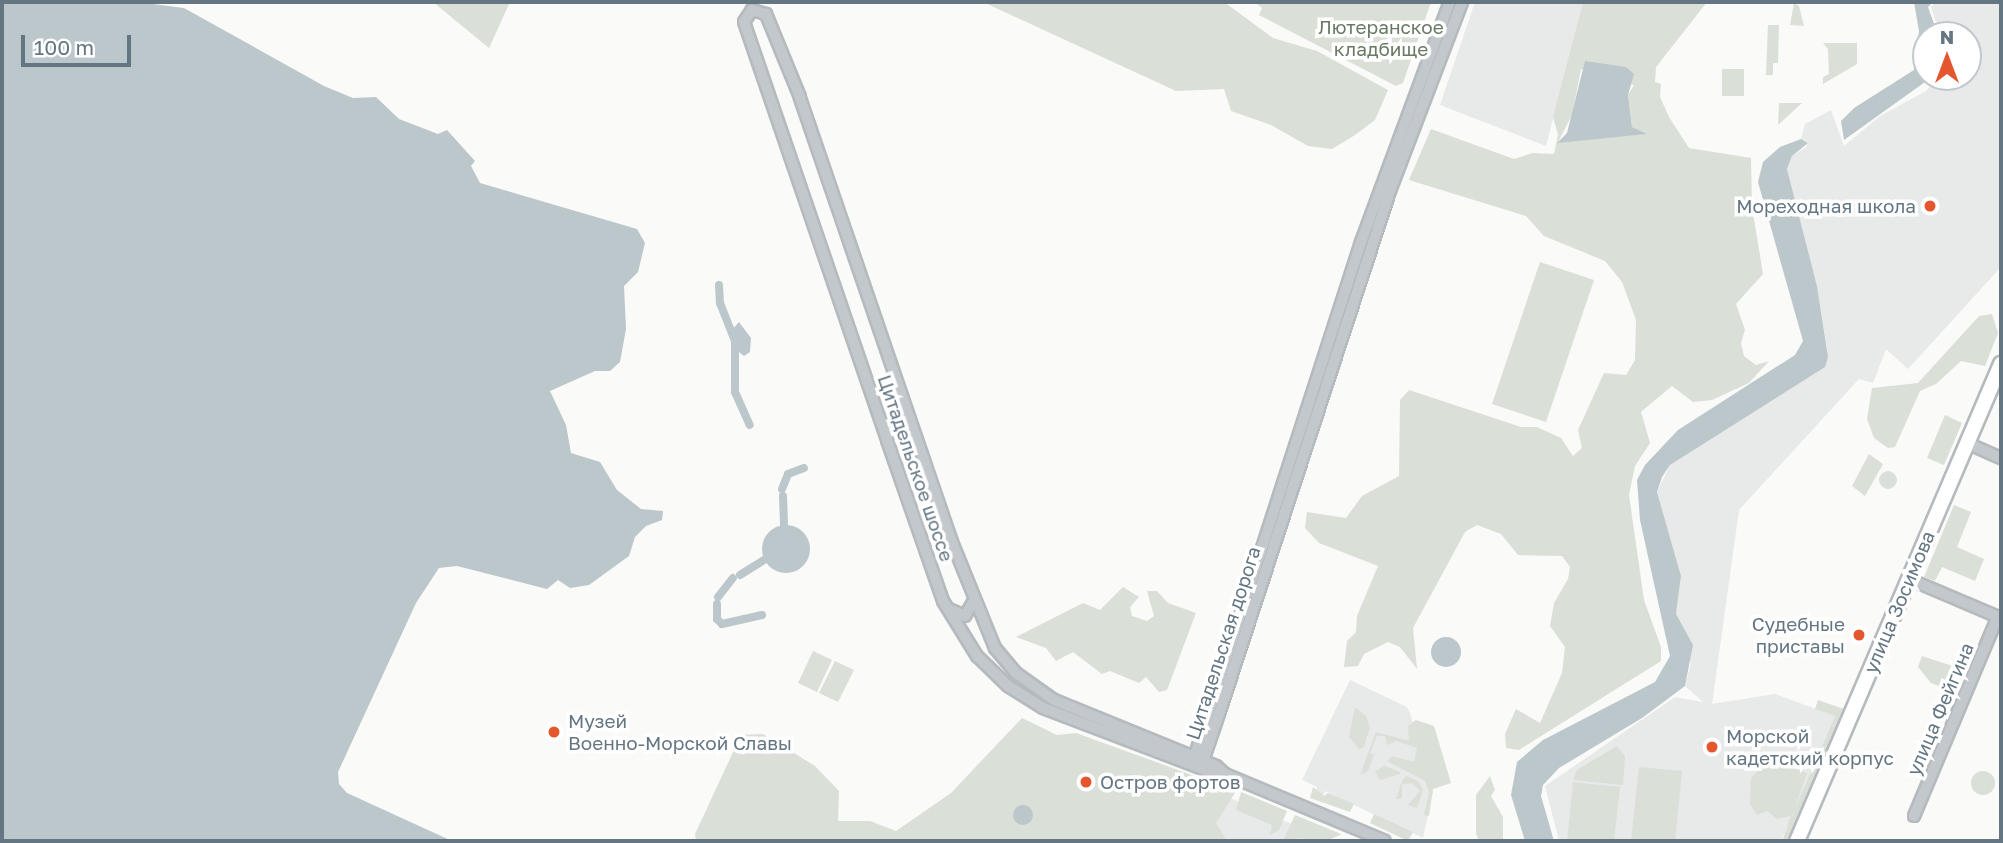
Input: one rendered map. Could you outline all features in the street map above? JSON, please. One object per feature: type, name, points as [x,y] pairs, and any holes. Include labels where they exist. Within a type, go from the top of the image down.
[{"type":"main road","name":"улица Зосимова","points":[[1797,841],[2001,364]]},
{"type":"street","name":"Цитадельская дорога","points":[[1197,761],[1361,242],[1450,2]]},
{"type":"street","name":"Цитадельская дорога","points":[[1197,761],[1386,202],[1462,2]]},
{"type":"street","name":"Цитадельское шоссе","points":[[1197,761],[1055,713],[1018,693],[977,656],[943,601],[744,22],[752,10],[762,10],[809,122],[973,602],[995,648],[1032,686],[1082,712],[1385,841]]},
{"type":"street","points":[[1967,443],[2001,458]]},
{"type":"street","points":[[1909,579],[1999,617]]},
{"type":"street","points":[[943,601],[961,616],[970,614],[973,602]]},
{"type":"street","name":"улица Фейгина","points":[[1914,816],[1999,617]]},
{"type":"shaded area","points":[[2,2],[145,3],[184,8],[324,86],[353,98],[376,97],[399,119],[438,134],[447,130],[475,161],[471,166],[480,183],[637,229],[645,243],[638,272],[624,286],[626,329],[620,362],[610,371],[595,371],[550,391],[566,425],[571,453],[600,462],[617,490],[641,509],[663,511],[662,520],[646,526],[635,537],[629,556],[589,585],[570,588],[558,580],[547,589],[457,566],[439,568],[416,603],[338,772],[339,784],[347,793],[452,841],[2,841]]},
{"type":"shaded area","points":[[1475,2],[1583,2],[1546,146],[1440,105]]},
{"type":"shaded area","points":[[1914,2],[1933,2],[1928,7],[1933,21],[1917,21]]},
{"type":"shaded area","points":[[1936,2],[2001,2],[2001,267],[1908,369],[1886,349],[1873,383],[1859,379],[1739,510],[1712,704],[1775,694],[1835,716],[1781,841],[1559,841],[1545,786],[1675,697],[1703,702],[1685,686],[1691,663],[1676,614],[1681,576],[1657,492],[1670,465],[1824,367],[1827,348],[1817,286],[1787,169],[1792,156],[1806,147],[1808,142],[1801,139],[1805,124],[1831,110],[1844,146],[1880,116],[1926,91],[1982,91],[1982,21],[1936,21],[1931,7]]},
{"type":"shaded area","points":[[1585,61],[1626,67],[1634,74],[1628,95],[1632,127],[1647,134],[1557,143],[1567,133]]},
{"type":"shaded area","points":[[1912,71],[1912,91],[1844,140],[1841,121],[1854,108]]},
{"type":"shaded area","points":[[1801,139],[1808,143],[1792,156],[1787,169],[1817,286],[1828,357],[1825,367],[1670,465],[1662,477],[1657,492],[1681,576],[1676,614],[1693,645],[1685,686],[1642,718],[1559,768],[1543,785],[1541,796],[1554,841],[1525,841],[1511,795],[1517,762],[1543,740],[1655,682],[1670,656],[1640,520],[1637,480],[1645,465],[1678,430],[1795,355],[1803,341],[1758,182],[1763,162],[1780,147]]},
{"type":"shaded area","points":[[739,322],[751,338],[750,352],[744,356],[733,347],[731,331]]},
{"type":"shaded area","points":[[786,525],[803,532],[810,549],[803,566],[786,573],[769,566],[762,549],[769,532]]},
{"type":"shaded area","points":[[1446,637],[1457,641],[1461,652],[1457,663],[1446,667],[1435,663],[1431,652],[1435,641]]},
{"type":"shaded area","points":[[1350,680],[1407,707],[1433,792],[1423,838],[1325,791],[1322,798],[1315,795],[1317,787],[1302,780]]},
{"type":"shaded area","points":[[1220,794],[1328,839],[1201,841]]},
{"type":"shaded area","points":[[1023,805],[1030,808],[1033,815],[1030,822],[1023,825],[1016,822],[1013,815],[1016,808]]},
{"type":"green space","points":[[433,2],[510,2],[489,48]]},
{"type":"green space","points":[[983,2],[1224,2],[1273,38],[1317,51],[1388,90],[1375,120],[1355,135],[1332,149],[1308,146],[1271,125],[1231,111],[1224,89],[1176,91]]},
{"type":"green space","name":"Лютеранское кладбище","points":[[1255,2],[1431,2],[1403,83],[1396,86],[1259,15],[1262,8]]},
{"type":"green space","points":[[1583,2],[1707,2],[1656,67],[1655,82],[1661,84],[1660,97],[1689,148],[1751,158],[1752,207],[1763,274],[1736,304],[1745,330],[1741,343],[1744,356],[1756,365],[1769,361],[1749,383],[1712,400],[1693,402],[1672,386],[1641,412],[1650,443],[1635,466],[1629,495],[1644,600],[1661,647],[1661,661],[1519,750],[1506,748],[1505,734],[1516,709],[1540,723],[1562,673],[1565,647],[1550,626],[1554,603],[1568,579],[1570,567],[1562,556],[1518,555],[1501,534],[1477,525],[1465,532],[1413,628],[1417,669],[1400,647],[1388,642],[1364,654],[1358,666],[1344,667],[1347,641],[1356,632],[1357,616],[1378,566],[1319,543],[1305,528],[1307,512],[1346,518],[1362,496],[1399,476],[1400,400],[1409,390],[1521,427],[1537,427],[1561,438],[1573,456],[1582,448],[1578,430],[1604,373],[1626,375],[1635,360],[1636,320],[1622,282],[1605,261],[1544,236],[1526,216],[1409,180],[1431,129],[1514,159],[1533,153],[1554,154],[1558,135],[1553,117]],"holes":[[[1581,69],[1634,85],[1628,95],[1632,127],[1646,134],[1558,142],[1572,115]]]},
{"type":"green space","points":[[1794,3],[1799,6],[1804,26],[1790,25]]},
{"type":"green space","points":[[1768,25],[1779,25],[1778,63],[1773,63],[1773,75],[1766,75]]},
{"type":"green space","points":[[1823,43],[1857,43],[1857,64],[1823,84],[1823,77],[1829,74],[1828,49]]},
{"type":"green space","points":[[1722,69],[1744,69],[1744,96],[1722,96]]},
{"type":"green space","points":[[1779,103],[1802,103],[1778,125]]},
{"type":"green space","points":[[1540,262],[1594,280],[1546,422],[1492,404]]},
{"type":"green space","points":[[1992,314],[1998,333],[1985,366],[1961,361],[1936,384],[1920,391],[1895,447],[1888,448],[1874,438],[1867,419],[1872,388],[1918,383],[1979,316]]},
{"type":"green space","points":[[1945,415],[1962,423],[1944,465],[1927,458]]},
{"type":"green space","points":[[1869,454],[1883,464],[1865,496],[1852,486]]},
{"type":"green space","points":[[1884,471],[1892,471],[1897,480],[1895,487],[1884,489],[1879,484],[1879,476]]},
{"type":"green space","points":[[1954,505],[1971,512],[1957,547],[1984,559],[1975,581],[1942,567],[1935,581],[1924,577]]},
{"type":"green space","points":[[1123,587],[1139,597],[1130,607],[1132,616],[1147,621],[1154,616],[1147,591],[1157,591],[1168,603],[1196,613],[1167,690],[1159,692],[1146,677],[1139,683],[1110,671],[1102,674],[1073,652],[1056,661],[1046,648],[1016,637],[1083,603],[1100,610]]},
{"type":"green space","points":[[813,651],[832,660],[817,692],[798,683]]},
{"type":"green space","points":[[1922,656],[1965,670],[1956,693],[1931,683],[1918,667]]},
{"type":"green space","points":[[835,661],[854,670],[838,702],[819,693]]},
{"type":"green space","points":[[1818,700],[1847,710],[1792,841],[1782,841],[1791,816],[1777,819],[1767,811],[1757,815],[1750,804],[1751,778],[1767,760],[1807,773],[1795,808],[1835,716],[1815,709]]},
{"type":"green space","points":[[1355,707],[1366,716],[1370,727],[1364,747],[1359,749],[1349,737]]},
{"type":"green space","name":"Остров фортов","points":[[1022,718],[1057,735],[1076,733],[1236,791],[1216,823],[1227,841],[696,841],[695,834],[741,735],[763,734],[815,766],[839,791],[838,821],[870,821],[896,831],[951,793]]},
{"type":"green space","points":[[1416,720],[1434,726],[1451,783],[1433,789],[1429,816],[1424,815],[1429,792],[1425,781],[1387,761],[1392,756],[1414,762],[1417,748],[1396,741],[1387,745],[1385,736],[1377,736],[1370,753],[1383,759],[1374,755],[1368,771],[1362,775],[1364,768],[1359,777],[1376,732],[1409,741],[1408,726]]},
{"type":"green space","points":[[1617,746],[1625,756],[1623,785],[1573,780],[1577,770]]},
{"type":"green space","points":[[1385,766],[1400,774],[1380,780],[1375,771]]},
{"type":"green space","points":[[1639,767],[1682,771],[1675,841],[1631,841]]},
{"type":"green space","points":[[1983,771],[1991,775],[1995,783],[1991,791],[1983,795],[1975,791],[1971,783],[1975,775]]},
{"type":"green space","points":[[1406,776],[1418,781],[1423,790],[1417,808],[1408,805],[1420,791],[1412,783],[1402,784],[1402,798],[1396,799],[1402,781]]},
{"type":"green space","points":[[1490,776],[1495,790],[1491,796],[1503,817],[1503,841],[1479,841],[1476,833],[1476,795]]},
{"type":"green space","points":[[1573,782],[1620,787],[1614,841],[1567,841]]},
{"type":"green space","points":[[1313,787],[1324,796],[1328,793],[1354,804],[1350,812],[1310,798]]},
{"type":"green space","points":[[1241,792],[1287,811],[1279,830],[1270,835],[1272,825],[1236,810]]},
{"type":"green space","points":[[1374,814],[1413,832],[1408,841],[1370,823]]},
{"type":"green space","points":[[1295,815],[1341,834],[1326,841],[1299,838],[1283,841]]},
{"type":"waterway","points":[[719,285],[720,303],[735,341],[735,392],[750,425]]},
{"type":"waterway","points":[[782,489],[788,474],[804,468]]},
{"type":"waterway","points":[[783,496],[784,525]]},
{"type":"waterway","points":[[740,575],[764,560]]},
{"type":"waterway","points":[[718,597],[733,578]]},
{"type":"waterway","points":[[717,604],[717,619],[722,624],[762,615]]},
{"type":"place","name":"Мореходная школа","points":[[1930,206]]},
{"type":"place","name":"Судебные приставы","points":[[1859,635]]},
{"type":"place","name":"Музей Военно-Морской Славы","points":[[554,732]]},
{"type":"place","name":"Морской кадетский корпус","points":[[1712,747]]},
{"type":"place","name":"Остров фортов","points":[[1086,782]]}]
